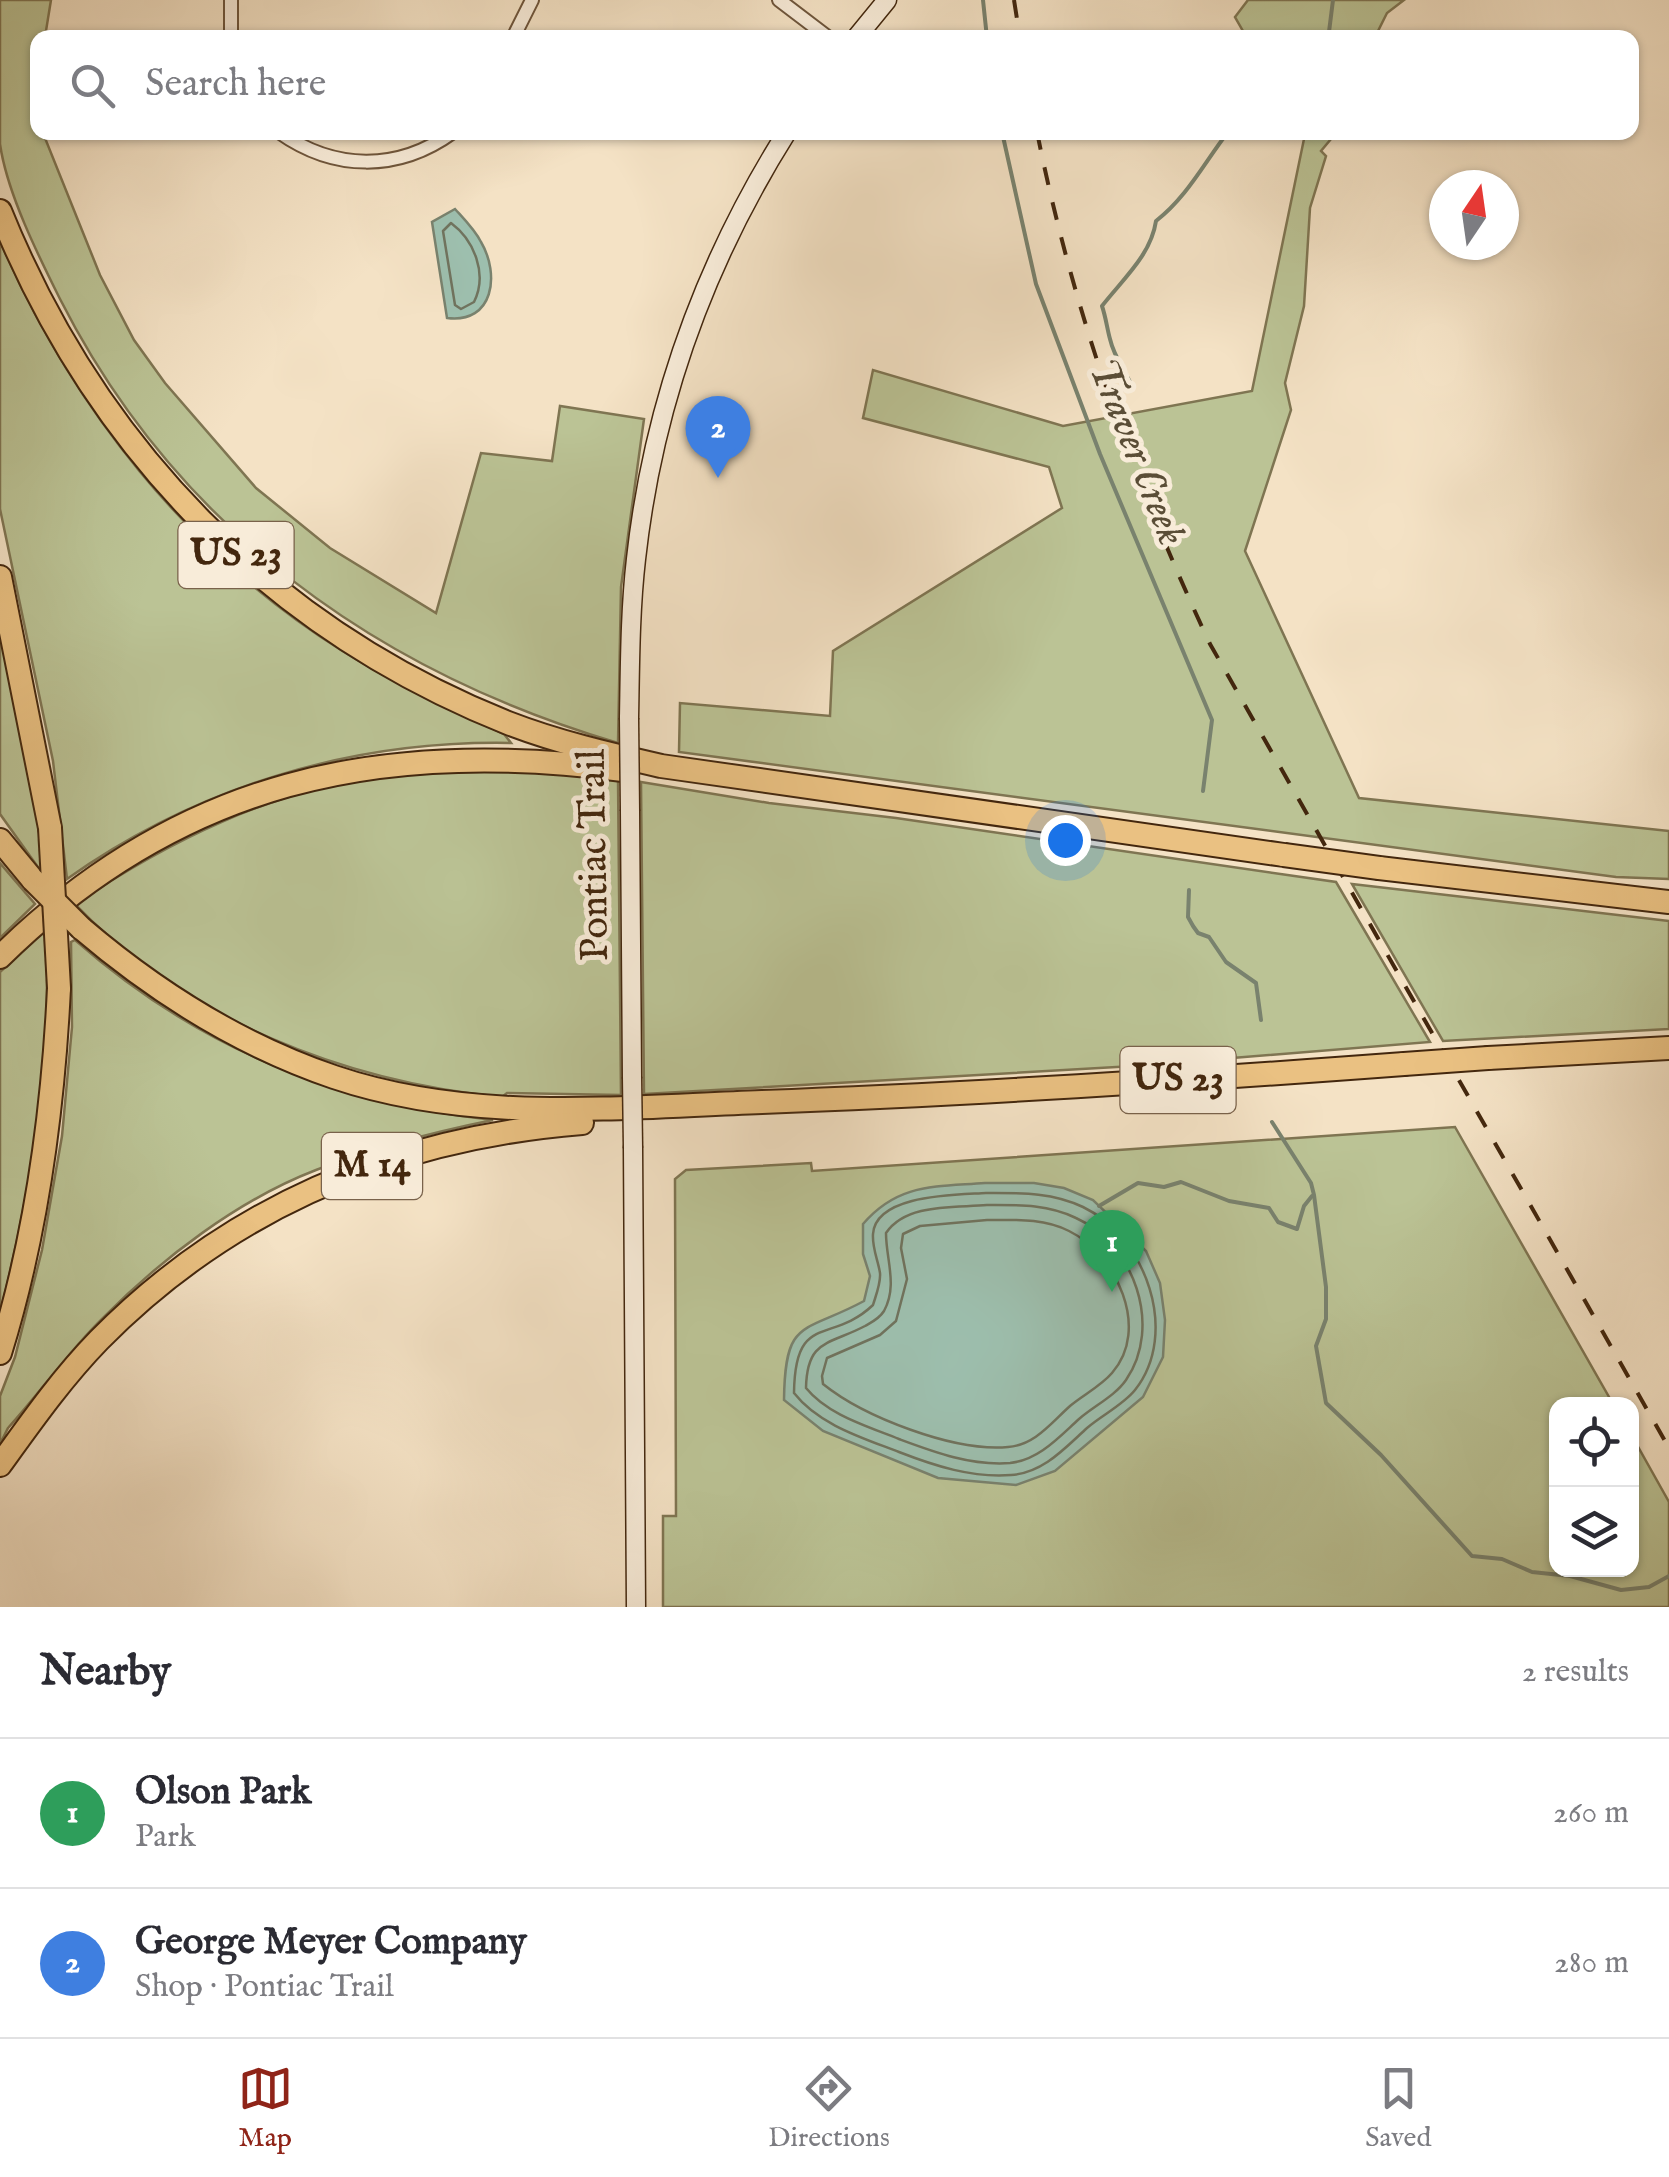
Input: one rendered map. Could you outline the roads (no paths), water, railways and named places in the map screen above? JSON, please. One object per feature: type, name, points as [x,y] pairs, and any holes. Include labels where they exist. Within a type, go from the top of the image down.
[{"type":"highway","name":"US 23","points":[[0,210],[51,322],[121,431],[216,538],[295,605],[359,648],[510,724],[582,748],[661,766],[1378,868],[1669,902]]},
{"type":"highway","points":[[0,577],[50,828],[58,988],[48,1131],[26,1260],[0,1353]]},
{"type":"highway","points":[[0,957],[87,882],[132,853],[200,818],[256,794],[328,773],[399,763],[459,758],[601,767],[929,814],[1083,828]]},
{"type":"highway","name":"US 23","points":[[0,840],[32,880],[81,928],[199,1016],[336,1078],[463,1106],[570,1110],[951,1095],[1669,1048]]},
{"type":"highway","name":"M 14","points":[[0,1465],[76,1366],[165,1280],[283,1202],[342,1176],[403,1155],[534,1128],[779,1112],[951,1095]]},
{"type":"main road","points":[[863,30],[887,0]]},
{"type":"main road","name":"Pontiac Trail","points":[[636,1607],[629,718],[635,562],[646,487],[678,360],[718,258],[783,140]]},
{"type":"street","points":[[230,30],[231,0]]},
{"type":"street","points":[[516,30],[532,0]]},
{"type":"street","points":[[779,0],[818,30]]},
{"type":"street","points":[[294,140],[314,152],[347,162],[372,163],[422,152],[441,140]]},
{"type":"water","points":[[455,209],[481,242],[491,282],[489,294],[475,313],[447,318],[432,222]]},
{"type":"water","points":[[985,1183],[1034,1183],[1064,1188],[1093,1200],[1146,1251],[1160,1283],[1165,1320],[1163,1357],[1143,1397],[1055,1471],[1016,1485],[938,1478],[823,1431],[784,1400],[788,1354],[801,1332],[864,1301],[870,1276],[863,1254],[863,1224],[904,1194]]},
{"type":"waterway","name":"Traver Creek","points":[[983,0],[986,30]]},
{"type":"waterway","points":[[1329,30],[1333,0]]},
{"type":"waterway","name":"Traver Creek","points":[[1004,140],[1036,284],[1100,454],[1212,720],[1203,791]]},
{"type":"waterway","points":[[1125,390],[1132,386],[1114,352],[1102,306],[1142,256],[1156,221],[1186,190],[1222,140]]},
{"type":"waterway","name":"Traver Creek","points":[[1189,890],[1188,917],[1198,933],[1209,937],[1226,962],[1256,983],[1261,1020]]},
{"type":"waterway","name":"Traver Creek","points":[[1272,1122],[1311,1183],[1314,1195],[1326,1287],[1326,1319],[1316,1346],[1326,1403],[1381,1455],[1472,1556],[1502,1559],[1532,1572],[1570,1576],[1621,1590],[1649,1587],[1669,1576]]},
{"type":"waterway","points":[[1099,1206],[1138,1183],[1164,1187],[1181,1182],[1229,1201],[1269,1208],[1278,1222],[1297,1229],[1304,1206],[1312,1196]]},
{"type":"railway","points":[[1014,0],[1019,30]]},
{"type":"railway","points":[[1039,140],[1068,264],[1108,394],[1156,520],[1210,644],[1669,1448]]},
{"type":"place","name":"George Meyer Company","points":[[718,478]]},
{"type":"place","name":"Olson Park","points":[[1112,1292]]}]
